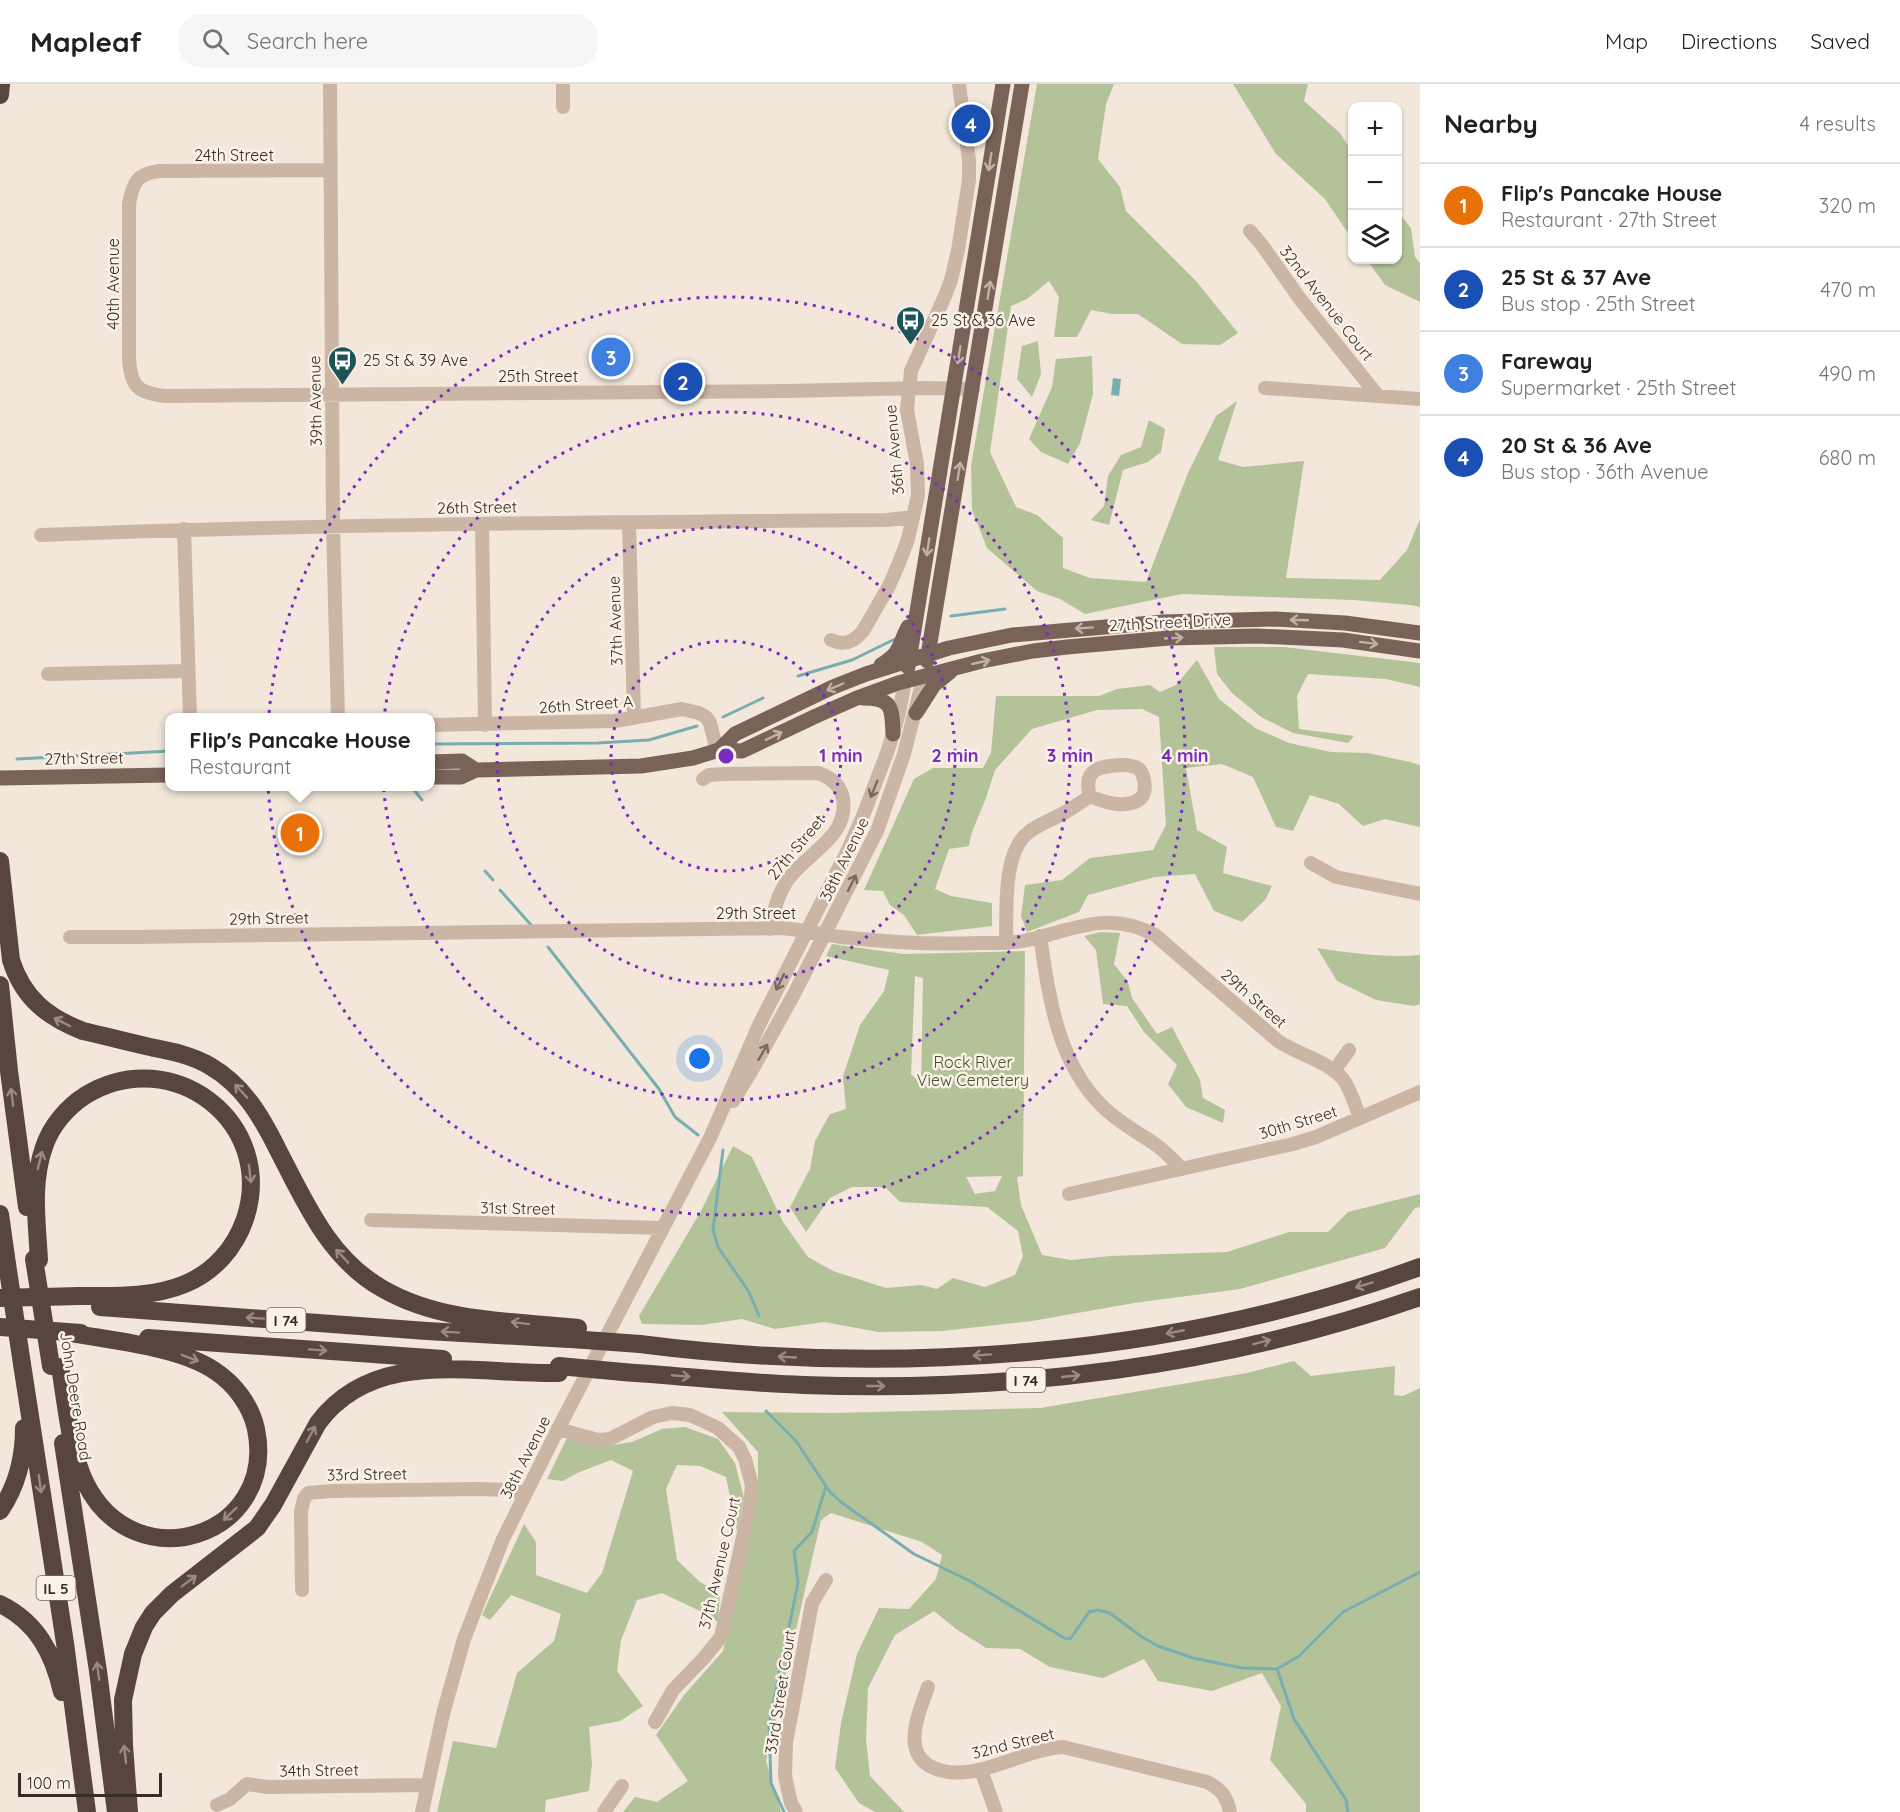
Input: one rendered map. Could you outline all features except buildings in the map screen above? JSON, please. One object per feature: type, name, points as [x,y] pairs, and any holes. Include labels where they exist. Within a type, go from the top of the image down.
[{"type":"highway","points":[[0,95],[1,84]]},
{"type":"highway","points":[[0,861],[11,960],[27,994],[48,1014],[64,1024],[83,1031],[186,1055],[210,1066],[234,1084],[248,1098],[261,1117],[315,1221],[337,1251],[357,1271],[396,1296],[434,1311],[575,1334]]},
{"type":"highway","points":[[0,986],[13,1103],[37,1260]]},
{"type":"highway","points":[[5,1314],[142,1295],[169,1289],[203,1274],[217,1263],[238,1236],[249,1203],[251,1184],[241,1138],[226,1115],[202,1095],[188,1087],[159,1079],[133,1078],[118,1081],[77,1101],[50,1132],[39,1161],[35,1197],[37,1260]]},
{"type":"highway","points":[[0,1214],[5,1314],[20,1364],[24,1422],[20,1467],[12,1490],[0,1511]]},
{"type":"highway","name":"John Deere Road","points":[[37,1260],[40,1321],[56,1367],[116,1812]]},
{"type":"highway","name":"I 74","points":[[5,1314],[450,1332],[575,1334],[689,1349],[777,1356],[899,1359],[1056,1349],[1165,1334],[1315,1300],[1420,1267]]},
{"type":"highway","name":"I 74","points":[[40,1321],[72,1333],[559,1370],[848,1386],[962,1384],[1049,1378],[1135,1368],[1228,1350],[1348,1320],[1420,1297]]},
{"type":"highway","points":[[5,1314],[40,1321]]},
{"type":"highway","points":[[56,1367],[75,1450],[85,1482],[106,1513],[116,1521],[142,1534],[173,1539],[209,1530],[233,1513],[256,1473],[258,1438],[248,1407],[226,1379],[202,1363],[186,1356],[72,1333]]},
{"type":"highway","name":"IL 5","points":[[20,1364],[65,1643],[87,1812]]},
{"type":"highway","points":[[129,1812],[123,1700],[133,1654],[144,1627],[153,1613],[172,1594],[257,1528],[273,1505],[327,1410],[336,1401],[360,1386],[385,1376],[406,1372],[430,1369],[530,1374],[559,1370]]},
{"type":"highway","points":[[0,1604],[22,1617],[33,1628],[41,1637],[54,1662],[62,1693],[72,1772],[81,1812]]},
{"type":"main road","points":[[905,681],[1003,84]]},
{"type":"main road","points":[[435,777],[461,777],[476,770],[641,766],[673,762],[718,751],[742,751],[857,698],[924,676],[1022,84]]},
{"type":"main road","points":[[936,611],[938,628],[943,637],[951,641],[969,643]]},
{"type":"main road","points":[[866,674],[893,657],[916,615]]},
{"type":"main road","name":"27th Street Drive","points":[[929,653],[969,643],[1046,631],[1163,622],[1275,619],[1345,623],[1420,633]]},
{"type":"main road","name":"27th Street Drive","points":[[924,676],[1033,651],[1204,636],[1309,637],[1420,651]]},
{"type":"main road","points":[[718,751],[735,734],[833,687],[929,653]]},
{"type":"main road","points":[[916,713],[934,685],[955,668]]},
{"type":"main road","points":[[857,698],[886,701],[892,712],[894,734]]},
{"type":"main road","points":[[435,762],[462,762],[476,770]]},
{"type":"main road","name":"27th Street","points":[[0,778],[165,774]]},
{"type":"street","name":"39th Avenue","points":[[330,84],[333,526],[338,713]]},
{"type":"street","points":[[563,84],[563,107]]},
{"type":"street","name":"36th Avenue","points":[[831,640],[839,644],[846,644],[858,637],[889,586],[908,539],[914,517],[918,495],[918,476],[908,419],[911,372],[951,280],[969,180],[969,160],[959,84]]},
{"type":"street","name":"24th Street","points":[[139,177],[159,171],[330,170]]},
{"type":"street","name":"40th Avenue","points":[[139,177],[132,189],[129,204],[129,359],[133,382],[141,390]]},
{"type":"street","name":"32nd Avenue Court","points":[[1250,231],[1300,299],[1378,396]]},
{"type":"street","points":[[1265,388],[1420,399]]},
{"type":"street","name":"25th Street","points":[[141,390],[165,396],[973,389]]},
{"type":"street","name":"26th Street","points":[[41,535],[184,529],[887,520],[914,517]]},
{"type":"street","name":"37th Avenue","points":[[629,522],[634,718]]},
{"type":"street","points":[[482,524],[485,725]]},
{"type":"street","points":[[184,529],[190,713]]},
{"type":"street","points":[[48,674],[188,671]]},
{"type":"street","name":"38th Avenue","points":[[422,1812],[443,1714],[465,1639],[499,1548],[525,1493],[710,1138],[770,1039],[877,831],[916,713],[924,676]]},
{"type":"street","name":"38th Avenue","points":[[710,1138],[759,1024],[863,816],[894,734],[905,681]]},
{"type":"street","name":"26th Street A","points":[[435,725],[615,721],[682,709],[706,717],[718,751]]},
{"type":"street","name":"27th Street","points":[[703,779],[715,774],[818,773],[834,781],[842,794],[843,812],[837,829],[824,845],[790,877],[778,896],[770,928]]},
{"type":"street","points":[[1006,943],[1010,870],[1015,849],[1029,832],[1090,796]]},
{"type":"street","points":[[1311,863],[1336,877],[1420,894]]},
{"type":"street","name":"29th Street","points":[[70,937],[770,928],[807,930],[825,935],[924,944],[1006,943],[1095,923],[1107,921],[1125,923],[1147,930],[1166,942],[1278,1041],[1334,1071],[1343,1080],[1360,1118]]},
{"type":"street","points":[[1040,936],[1056,1025],[1063,1047],[1078,1074],[1102,1106],[1117,1119],[1155,1144],[1182,1169]]},
{"type":"street","points":[[1334,1071],[1349,1050]]},
{"type":"street","name":"30th Street","points":[[1070,1194],[1293,1144],[1316,1137],[1420,1092]]},
{"type":"street","name":"31st Street","points":[[371,1220],[663,1228]]},
{"type":"street","name":"37th Avenue Court","points":[[558,1429],[598,1440],[610,1439],[653,1417],[672,1413],[690,1415],[724,1432],[739,1448],[745,1460],[753,1485],[721,1637],[672,1690],[655,1722]]},
{"type":"street","name":"33rd Street","points":[[302,1590],[301,1511],[308,1493],[479,1489],[525,1493]]},
{"type":"street","name":"33rd Street Court","points":[[796,1812],[791,1803],[785,1776],[786,1743],[812,1603],[826,1580]]},
{"type":"street","name":"32nd Street","points":[[928,1688],[916,1727],[915,1747],[924,1762],[942,1772],[981,1770],[1043,1750],[1063,1747],[1207,1782],[1225,1796],[1230,1812]]},
{"type":"street","points":[[981,1770],[996,1812]]},
{"type":"street","name":"34th Street","points":[[217,1805],[230,1799],[247,1784],[268,1787],[428,1785]]},
{"type":"street","points":[[604,1812],[622,1786]]},
{"type":"green space","points":[[1037,84],[1114,84],[1106,104],[1098,159],[1120,187],[1126,211],[1197,282],[1238,333],[1220,345],[1182,344],[1138,314],[1112,314],[1091,310],[1077,337],[1054,337],[1059,297],[1049,281],[1027,299],[1011,306],[990,452],[1016,507],[1037,515],[1063,538],[1063,568],[1090,578],[1146,582],[1188,473],[1216,416],[1237,401],[1218,460],[1243,467],[1304,461],[1286,578],[1380,580],[1407,550],[1420,519],[1420,607],[1353,600],[1182,594],[1085,614],[1060,599],[1037,591],[987,548],[972,510],[971,466]]},
{"type":"green space","points":[[1233,84],[1308,84],[1304,101],[1340,133],[1348,146],[1348,233],[1325,199],[1276,154]]},
{"type":"green space","points":[[1402,217],[1411,228],[1415,257],[1420,263],[1420,302],[1385,285],[1370,264],[1402,264]]},
{"type":"green space","points":[[1038,341],[1041,374],[1032,397],[1017,379],[1022,346]]},
{"type":"green space","points":[[1092,356],[1093,394],[1080,443],[1068,464],[1041,452],[1029,439],[1052,387],[1056,359]]},
{"type":"green space","points":[[1149,420],[1165,429],[1161,452],[1148,462],[1123,470],[1109,525],[1091,520],[1104,506],[1108,476],[1121,455],[1141,447]]},
{"type":"green space","points":[[1214,647],[1284,647],[1420,663],[1420,687],[1386,679],[1308,674],[1297,696],[1299,729],[1354,736],[1348,743],[1293,733],[1261,717],[1232,693],[1217,674]]},
{"type":"green space","points":[[1197,660],[1219,699],[1255,728],[1289,743],[1331,752],[1368,753],[1420,765],[1420,827],[1385,819],[1363,826],[1339,804],[1310,795],[1293,831],[1276,827],[1253,777],[1222,764],[1186,768],[1197,830],[1227,847],[1223,873],[1272,886],[1265,900],[1242,922],[1214,911],[1195,874],[1155,877],[1088,895],[1079,912],[1027,932],[1021,916],[1025,885],[1062,880],[1090,858],[1153,850],[1166,825],[1159,717],[1142,709],[1097,710],[1032,729],[995,770],[969,846],[949,849],[935,889],[951,896],[992,903],[992,926],[917,935],[904,915],[890,905],[883,891],[864,890],[914,779],[933,768],[983,768],[991,753],[996,696],[1099,696],[1117,689],[1150,685],[1160,692],[1176,685]]},
{"type":"green space","points":[[1101,932],[1120,933],[1114,964],[1128,982],[1132,998],[1157,1034],[1172,1027],[1200,1080],[1203,1098],[1225,1110],[1223,1123],[1186,1107],[1168,1084],[1177,1065],[1144,1032],[1127,1006],[1103,1004],[1096,950],[1084,936]]},
{"type":"green space","name":"Rock River View Cemetery","points":[[832,944],[904,954],[1025,951],[1023,1176],[1017,1177],[1021,1205],[1042,1255],[1071,1260],[1111,1256],[1227,1252],[1289,1232],[1328,1232],[1348,1212],[1420,1194],[1420,1207],[1415,1208],[1385,1248],[1240,1289],[1134,1303],[1032,1321],[942,1331],[878,1332],[824,1322],[775,1329],[742,1319],[701,1325],[642,1324],[639,1316],[701,1211],[733,1146],[752,1157],[783,1222],[808,1257],[833,1271],[886,1288],[921,1285],[937,1289],[953,1278],[985,1287],[1015,1275],[1023,1256],[1018,1231],[987,1207],[900,1202],[885,1187],[852,1187],[830,1198],[806,1232],[790,1207],[810,1169],[815,1141],[830,1114],[846,1109],[843,1076],[860,1025],[884,991],[889,970],[826,956]],"holes":[[[915,976],[923,978],[921,1088],[911,1074]],[[1002,1176],[995,1191],[975,1194],[966,1177]]]},
{"type":"green space","points":[[1317,948],[1381,955],[1420,955],[1420,1004],[1414,1006],[1376,1000],[1337,981]]},
{"type":"green space","points":[[1294,1361],[1311,1376],[1395,1366],[1394,1395],[1403,1396],[1420,1388],[1420,1812],[1306,1812],[1306,1804],[1270,1760],[1281,1706],[1262,1673],[1212,1691],[1158,1681],[1144,1659],[1103,1678],[1050,1667],[1020,1649],[986,1648],[956,1629],[934,1611],[895,1635],[868,1688],[866,1739],[870,1776],[904,1812],[875,1812],[859,1803],[835,1768],[841,1723],[857,1654],[879,1608],[909,1609],[936,1579],[942,1555],[922,1542],[831,1513],[821,1520],[766,1761],[781,1812],[623,1812],[635,1797],[657,1802],[688,1781],[656,1735],[684,1695],[723,1651],[758,1497],[758,1452],[722,1412],[832,1413],[1040,1408],[1247,1373]]},
{"type":"green space","points":[[685,1427],[718,1439],[735,1463],[744,1498],[737,1531],[726,1477],[700,1466],[677,1465],[666,1489],[677,1560],[700,1582],[720,1593],[718,1622],[662,1593],[637,1600],[621,1640],[617,1671],[643,1706],[620,1721],[589,1727],[592,1764],[589,1791],[546,1800],[545,1812],[437,1812],[453,1741],[496,1748],[517,1673],[554,1641],[561,1614],[511,1595],[490,1620],[482,1615],[524,1524],[536,1542],[536,1575],[587,1593],[602,1573],[633,1471],[611,1460],[563,1481],[547,1479],[567,1438],[607,1446],[632,1442],[662,1429]]},
{"type":"water","points":[[1113,378],[1121,379],[1119,396],[1111,395]]},
{"type":"waterway","points":[[951,616],[1005,609]]},
{"type":"waterway","points":[[798,676],[852,660],[895,639]]},
{"type":"waterway","points":[[723,717],[763,698]]},
{"type":"waterway","points":[[435,744],[598,743],[649,740],[697,726]]},
{"type":"waterway","points":[[17,759],[165,751]]},
{"type":"waterway","points":[[415,791],[422,800]]},
{"type":"waterway","points":[[485,871],[493,880]]},
{"type":"waterway","points":[[500,890],[532,926]]},
{"type":"waterway","points":[[548,947],[659,1089],[675,1117],[698,1135]]},
{"type":"waterway","points":[[723,1150],[713,1230],[718,1247],[749,1292],[759,1316]]},
{"type":"waterway","points":[[766,1411],[796,1441],[830,1492],[841,1502],[914,1554],[970,1581],[1066,1639],[1071,1638],[1089,1612],[1098,1610],[1110,1613],[1158,1646],[1193,1658],[1242,1668],[1277,1669],[1299,1656],[1343,1612],[1420,1572]]},
{"type":"waterway","points":[[784,1812],[771,1783],[769,1724],[798,1583],[794,1551],[812,1532],[826,1486]]},
{"type":"waterway","points":[[1277,1669],[1294,1719],[1346,1800],[1348,1812]]},
{"type":"place","name":"20 St & 36 Ave","points":[[971,124]]},
{"type":"place","name":"25 St & 36 Ave","points":[[910,346]]},
{"type":"place","name":"Fareway","points":[[611,357]]},
{"type":"place","name":"25 St & 37 Ave","points":[[683,382]]},
{"type":"place","name":"25 St & 39 Ave","points":[[342,386]]},
{"type":"place","name":"Flip's Pancake House","points":[[300,833]]}]
